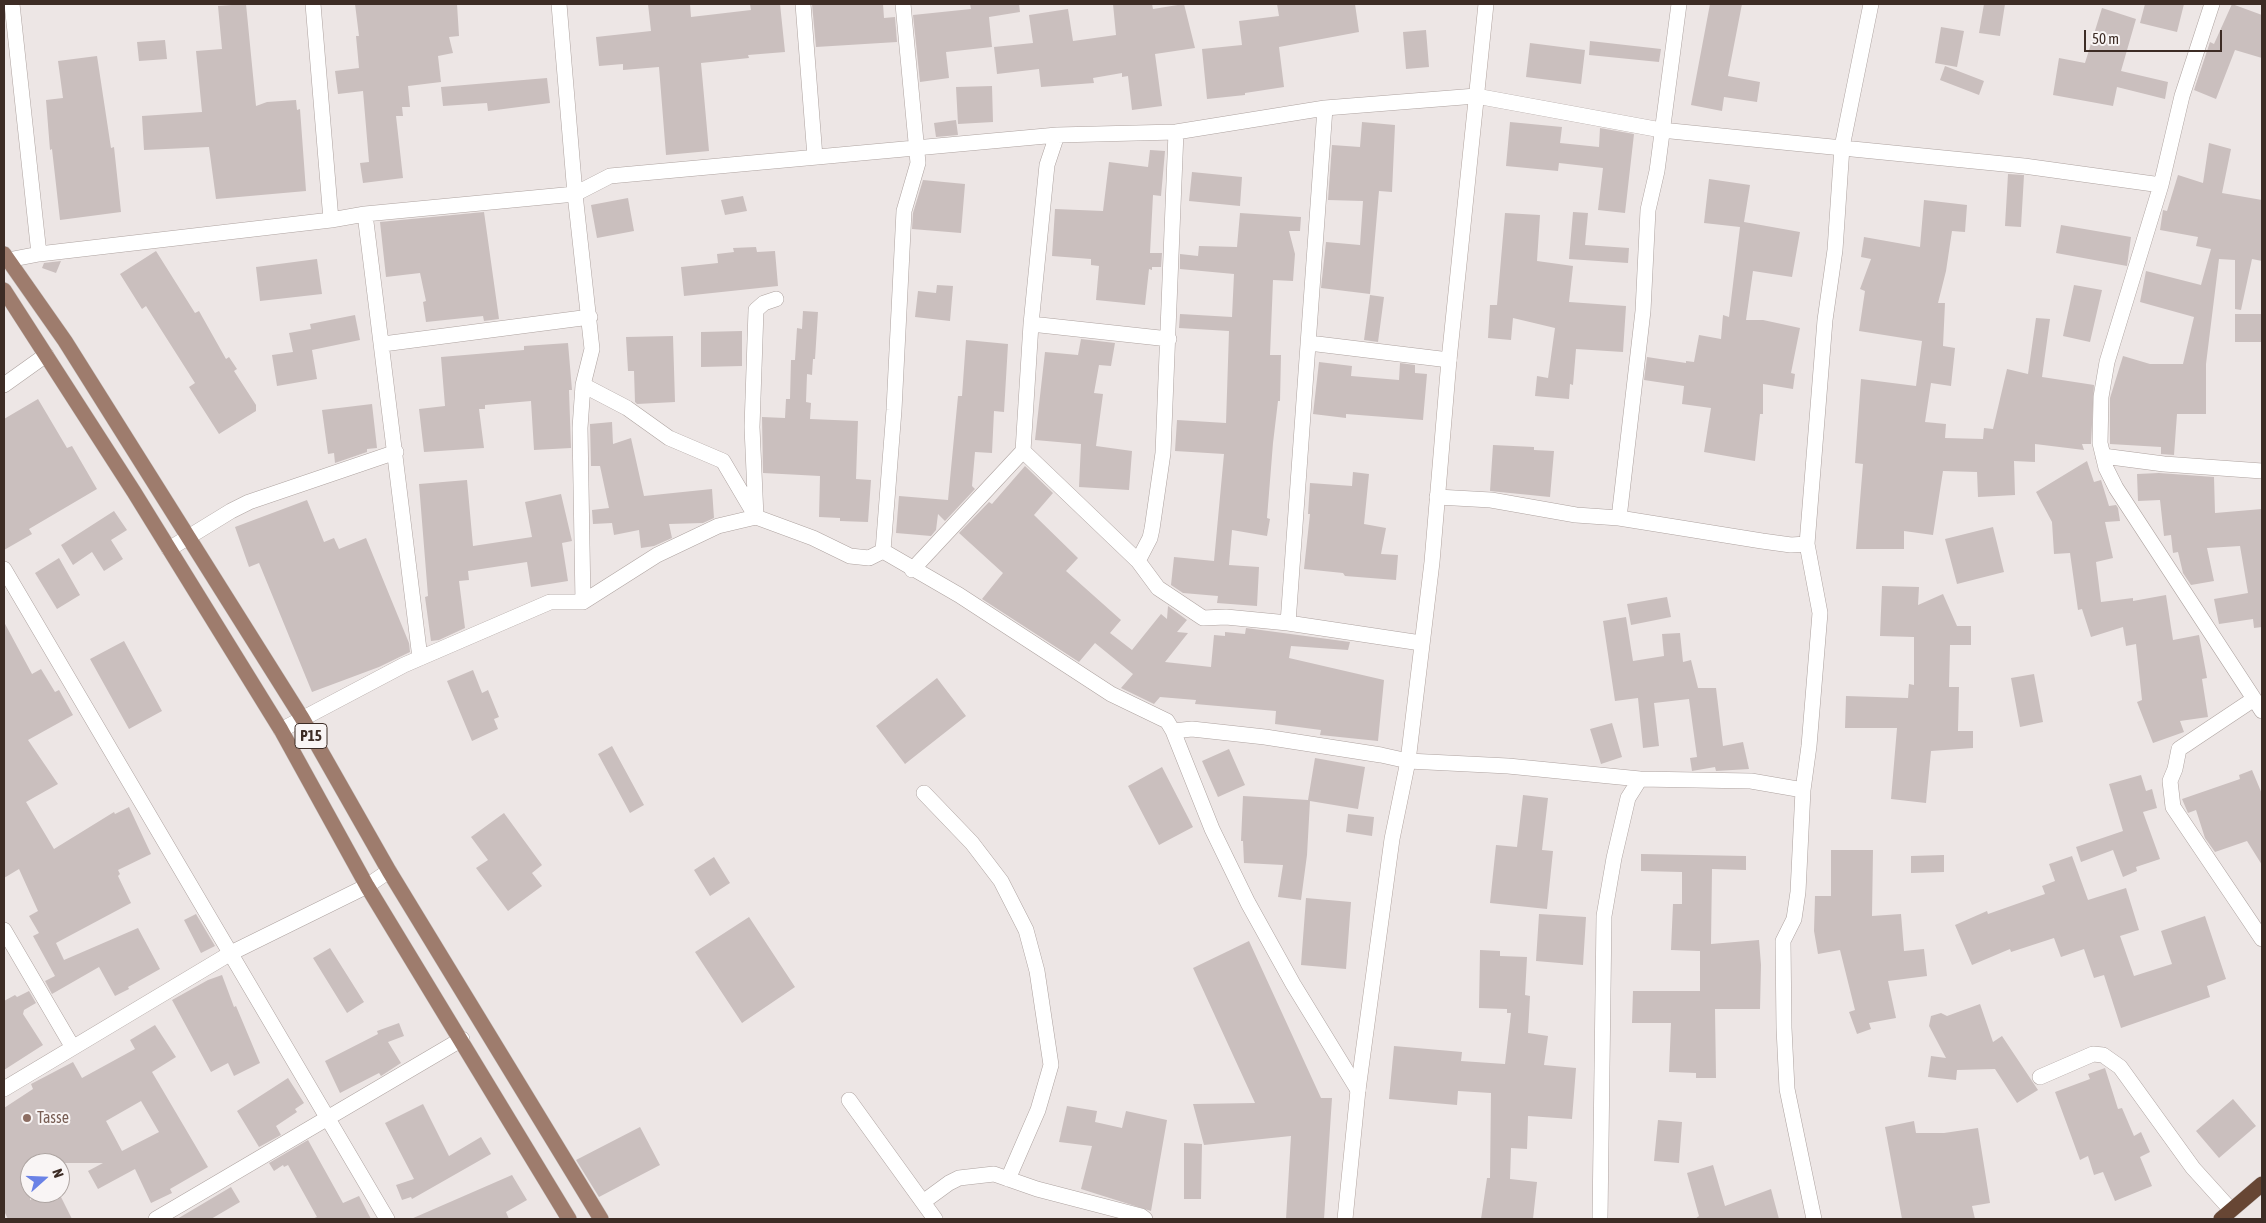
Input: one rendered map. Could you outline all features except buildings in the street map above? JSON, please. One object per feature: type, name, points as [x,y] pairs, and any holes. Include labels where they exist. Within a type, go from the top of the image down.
[{"type":"highway","points":[[2226,1215],[2262,1184]]},
{"type":"main road","name":"P15","points":[[5,258],[65,341],[302,718],[389,870],[601,1219]]},
{"type":"main road","name":"P15","points":[[4,290],[169,549],[281,730],[367,886],[462,1039],[569,1219]]},
{"type":"street","points":[[12,4],[38,254]]},
{"type":"street","points":[[313,4],[331,220]]},
{"type":"street","points":[[559,4],[575,194],[590,317],[592,349],[583,384],[580,428],[583,602]]},
{"type":"street","points":[[804,4],[815,157]]},
{"type":"street","points":[[883,551],[894,410],[904,211],[918,163],[903,4]]},
{"type":"street","points":[[1345,1219],[1358,1090],[1392,839],[1408,761],[1437,497],[1449,360],[1486,4]]},
{"type":"street","points":[[1619,518],[1643,311],[1648,210],[1656,171],[1679,4]]},
{"type":"street","points":[[1814,1219],[1787,1089],[1782,941],[1794,919],[1798,892],[1803,790],[1809,746],[1820,613],[1807,544],[1825,320],[1835,250],[1842,147],[1871,4]]},
{"type":"street","points":[[2212,4],[2182,96],[2161,185],[2107,362],[2099,423],[2103,456],[2116,488],[2258,705],[2179,748],[2176,769],[2170,781],[2173,807],[2262,940]]},
{"type":"street","points":[[5,258],[331,220],[365,214],[575,194],[610,176],[1057,135],[1176,132],[1326,108],[1476,96],[1661,130],[2024,166],[2161,185]]},
{"type":"street","points":[[1288,623],[1326,108]]},
{"type":"street","points":[[1138,561],[1152,529],[1162,462],[1169,339],[1172,198],[1176,132]]},
{"type":"street","points":[[912,570],[1023,451],[1031,324],[1047,165],[1057,135]]},
{"type":"street","points":[[365,214],[383,344],[420,658]]},
{"type":"street","points":[[756,517],[752,427],[756,310],[764,303],[776,299]]},
{"type":"street","points":[[383,344],[590,317]]},
{"type":"street","points":[[1031,324],[1169,339]]},
{"type":"street","points":[[1309,343],[1449,360]]},
{"type":"street","points":[[4,385],[46,354]]},
{"type":"street","points":[[583,384],[627,408],[668,438],[723,461],[756,517]]},
{"type":"street","points":[[1023,451],[1138,561],[1158,588],[1203,618],[1226,617],[1288,623],[1421,643]]},
{"type":"street","points":[[169,549],[231,510],[249,502],[396,452]]},
{"type":"street","points":[[2103,456],[2164,464],[2262,471]]},
{"type":"street","points":[[1437,497],[1491,500],[1576,515],[1619,518],[1762,541],[1791,545],[1807,544]]},
{"type":"street","points":[[281,730],[420,658],[550,602],[583,602],[657,555],[718,526],[756,517],[813,538],[850,556],[869,558],[883,551]]},
{"type":"street","points":[[883,551],[912,570],[959,595],[1111,694],[1167,722],[1173,731],[1212,829],[1248,903],[1293,984],[1358,1090]]},
{"type":"street","points":[[4,569],[232,953],[325,1118],[387,1219]]},
{"type":"street","points":[[1173,731],[1192,729],[1265,737],[1380,754],[1408,761],[1508,766],[1640,780],[1751,782],[1803,790]]},
{"type":"street","points":[[1600,1219],[1604,916],[1614,858],[1628,798],[1640,780]]},
{"type":"street","points":[[924,794],[972,843],[1000,881],[1026,930],[1038,971],[1051,1065],[1038,1110],[1008,1179]]},
{"type":"street","points":[[4,1089],[72,1046],[232,953],[367,886],[389,870]]},
{"type":"street","points":[[4,930],[72,1046]]},
{"type":"street","points":[[162,1218],[325,1118],[462,1039]]},
{"type":"street","points":[[2040,1077],[2093,1054],[2104,1055],[2120,1067],[2226,1215]]},
{"type":"street","points":[[849,1100],[935,1219]]},
{"type":"street","points":[[923,1202],[949,1183],[970,1175],[994,1174],[1141,1216],[1145,1219]]},
{"type":"place","name":"Tasse","points":[[27,1118]]}]
